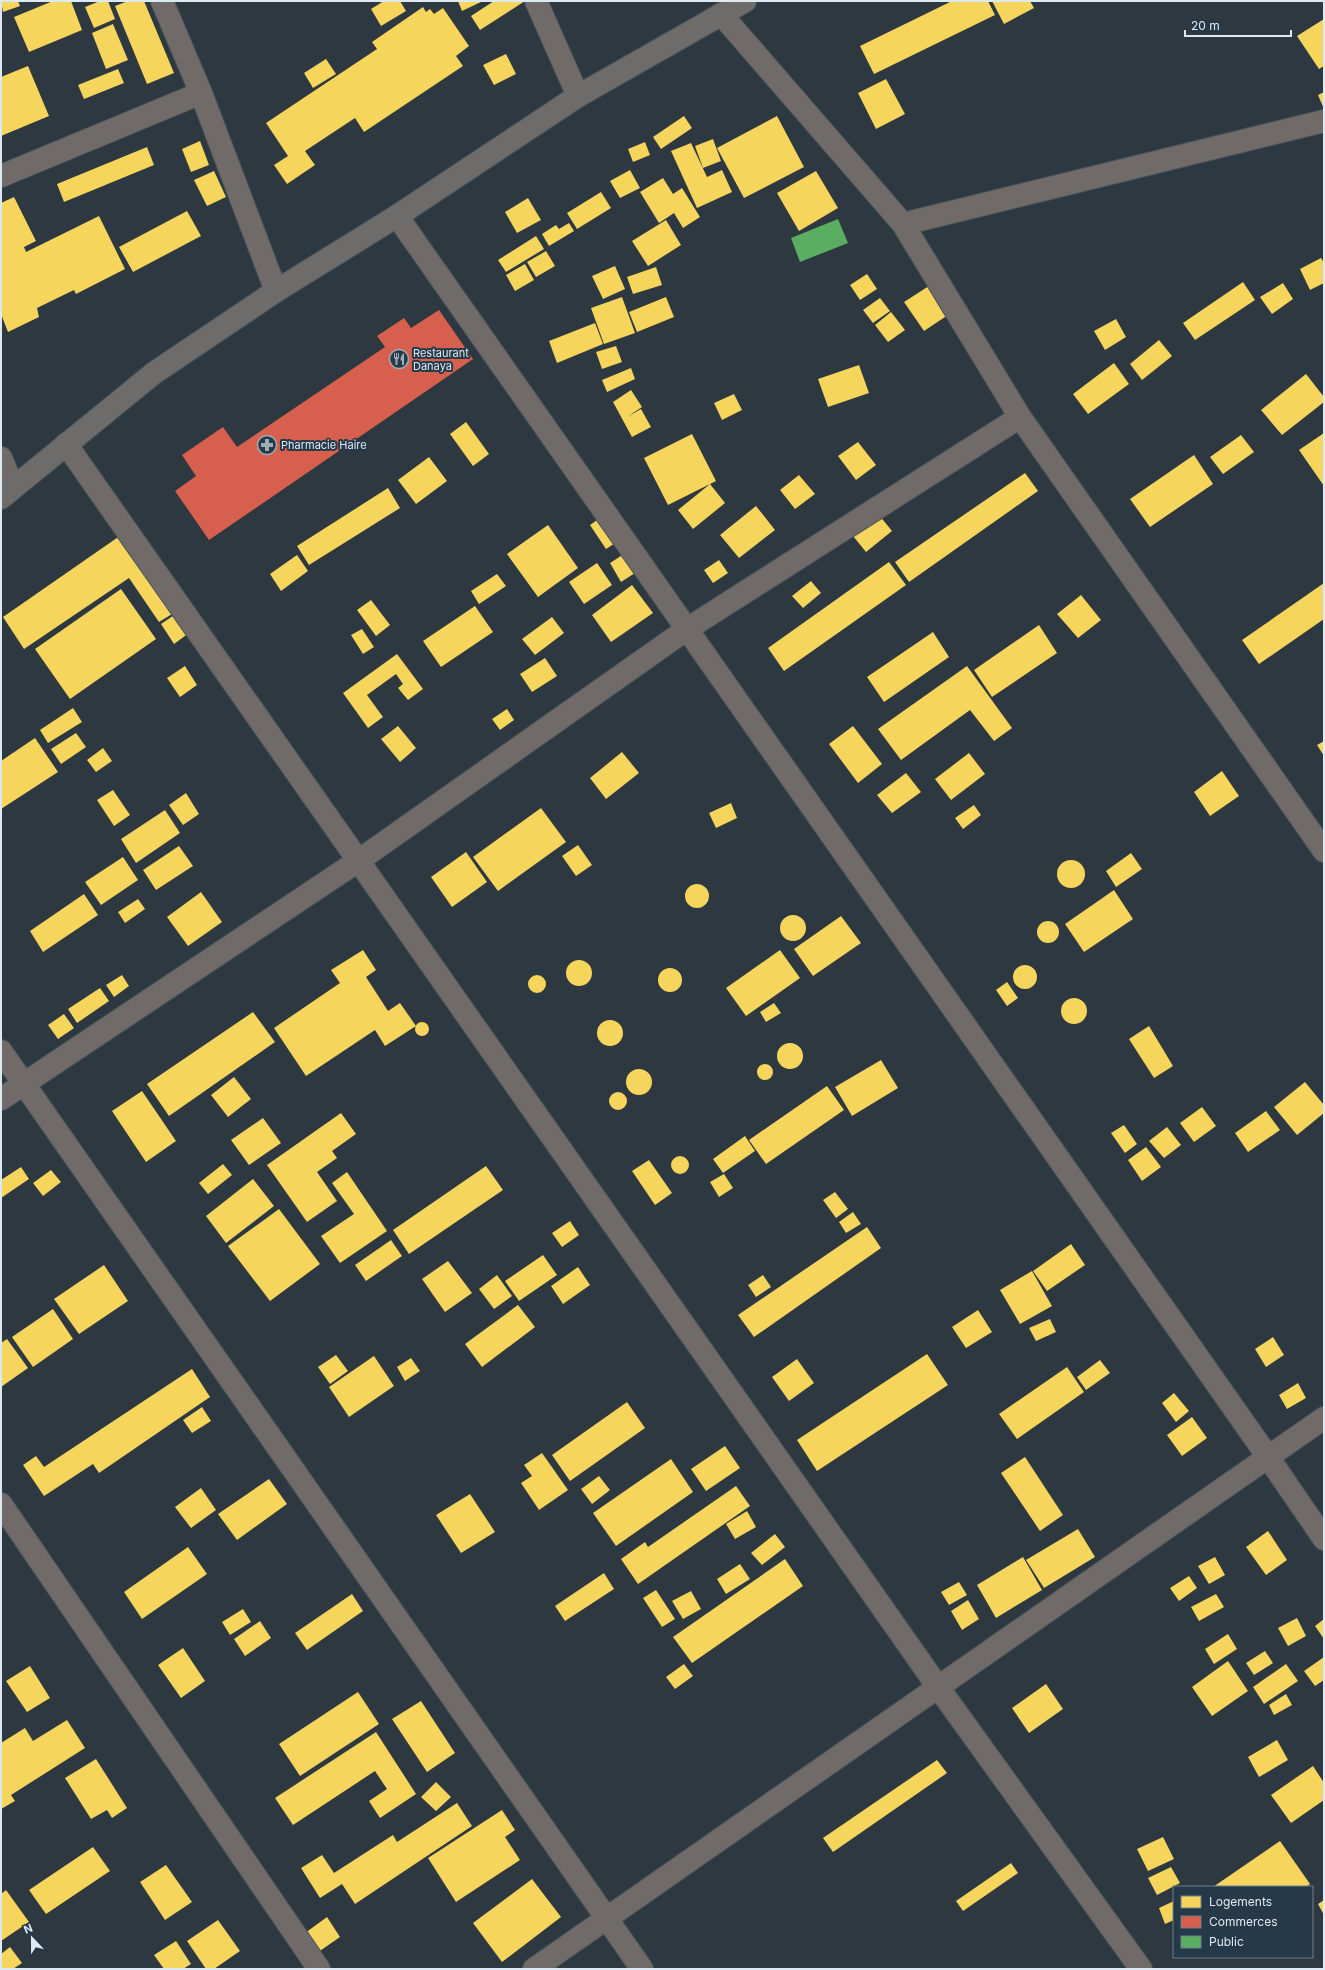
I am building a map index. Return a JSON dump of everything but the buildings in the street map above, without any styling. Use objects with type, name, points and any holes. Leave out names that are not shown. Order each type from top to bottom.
[{"type":"main road","points":[[7,492],[154,373],[276,291],[397,216],[578,96],[745,1]]},
{"type":"street","points":[[162,1],[201,93],[276,291]]},
{"type":"street","points":[[536,1],[578,96]]},
{"type":"street","points":[[721,14],[903,224],[1020,417],[1324,852]]},
{"type":"street","points":[[1,176],[201,93]]},
{"type":"street","points":[[903,224],[1324,121]]},
{"type":"street","points":[[397,216],[1268,1456],[1324,1539]]},
{"type":"street","points":[[1,1099],[358,861],[687,629],[1020,417]]},
{"type":"street","points":[[66,444],[938,1687],[1141,1969]]},
{"type":"street","points":[[1,458],[7,492]]},
{"type":"street","points":[[1,1051],[642,1969]]},
{"type":"street","points":[[534,1969],[1324,1418]]},
{"type":"street","points":[[1,1504],[319,1969]]},
{"type":"place","name":"Restaurant Danaya","points":[[399,359]]},
{"type":"place","name":"Pharmacie Haire","points":[[267,445]]}]
